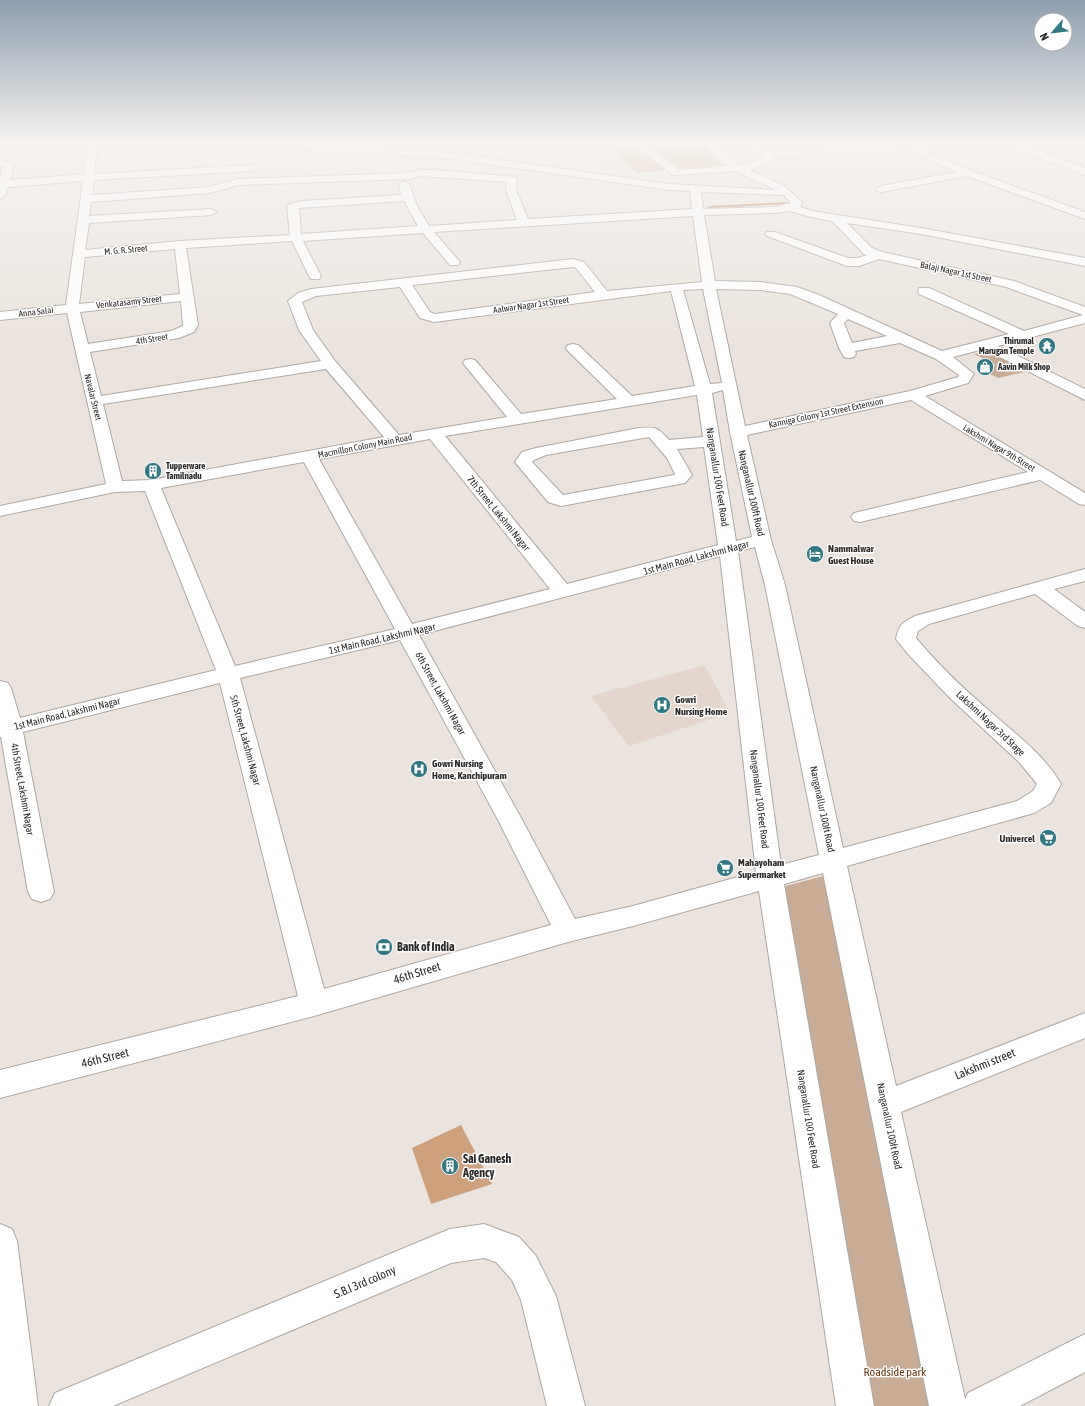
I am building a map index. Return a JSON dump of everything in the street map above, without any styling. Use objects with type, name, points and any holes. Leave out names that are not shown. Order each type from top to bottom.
[{"type":"street","name":"Navalar Street","points":[[84,209],[72,308],[115,488]]},
{"type":"street","points":[[293,209],[296,238],[315,276]]},
{"type":"street","points":[[413,209],[425,229],[454,262]]},
{"type":"street","points":[[518,209],[524,223]]},
{"type":"street","name":"Nanganallur 100ft Road","points":[[698,209],[709,285],[730,385],[738,432],[762,540],[775,585],[948,1406]]},
{"type":"street","name":"M. G. R. Street","points":[[78,254],[180,245],[425,229],[777,209]]},
{"type":"street","name":"M. G. R. Street","points":[[793,209],[806,213],[921,231],[1085,262]]},
{"type":"street","points":[[1065,209],[1085,216]]},
{"type":"street","points":[[1071,211],[1085,209]]},
{"type":"street","points":[[82,220],[211,212]]},
{"type":"street","name":"Balaji Nagar 1st Street","points":[[836,218],[868,251],[878,255],[1010,284],[1085,312]]},
{"type":"street","points":[[771,234],[846,262],[859,262],[878,255]]},
{"type":"street","points":[[180,245],[186,297]]},
{"type":"street","points":[[395,440],[330,364],[306,330],[295,301],[298,298],[308,294],[329,291],[573,263],[580,265],[604,296]]},
{"type":"street","name":"Aalwar Nagar 1st Street","points":[[404,283],[425,315],[434,318],[676,287],[709,285],[761,286],[792,290],[814,298],[940,356]]},
{"type":"street","name":"Nanganallur 100 Feet Road","points":[[676,287],[704,390],[713,446],[728,548],[770,877],[855,1406]]},
{"type":"street","points":[[924,291],[1022,335]]},
{"type":"street","name":"Venkatasamy Street","points":[[72,308],[186,297]]},
{"type":"street","name":"4th Street","points":[[81,349],[185,332],[191,325],[186,297]]},
{"type":"street","name":"Anna Salai","points":[[0,316],[72,308]]},
{"type":"street","points":[[846,313],[837,323],[847,351],[902,338]]},
{"type":"street","points":[[940,356],[1085,319]]},
{"type":"street","points":[[1071,322],[1085,328]]},
{"type":"street","points":[[986,345],[1085,396]]},
{"type":"street","points":[[573,348],[628,402]]},
{"type":"street","name":"Kanniga Colony 1st Street Extension","points":[[738,432],[913,395],[963,380],[967,374],[953,363],[940,356]]},
{"type":"street","points":[[470,363],[518,420]]},
{"type":"street","points":[[95,401],[330,364]]},
{"type":"street","name":"Macmillon Colony Main Road","points":[[0,511],[115,488],[151,485],[434,433],[730,385]]},
{"type":"street","name":"Lakshmi Nagar 9th Street","points":[[913,395],[1085,500]]},
{"type":"street","points":[[639,432],[653,432],[669,450],[684,475],[679,479],[561,501],[554,498],[523,462],[528,456],[542,451],[639,432]]},
{"type":"street","name":"7th Street, Lakshmi Nagar","points":[[434,433],[563,592]]},
{"type":"street","points":[[669,450],[713,446]]},
{"type":"street","name":"6th Street, Lakshmi Nagar","points":[[310,457],[508,816],[568,931]]},
{"type":"street","points":[[860,517],[1043,474]]},
{"type":"street","name":"5th Street, Lakshmi Nagar","points":[[151,485],[228,674],[314,1004]]},
{"type":"street","name":"1st Main Road, Lakshmi Nagar","points":[[6,728],[407,632],[762,540]]},
{"type":"street","name":"Lakshmi Nagar 3rd Stage","points":[[834,860],[1025,807],[1042,796],[1048,784],[1039,768],[1016,745],[984,718],[915,650],[906,639],[908,628],[922,620],[948,612],[1085,575]]},
{"type":"street","points":[[1039,588],[1085,622]]},
{"type":"street","name":"4th Street, Lakshmi Nagar","points":[[0,688],[6,728],[41,892]]},
{"type":"street","name":"46th Street","points":[[0,1084],[314,1004],[568,931],[633,916],[834,860]]},
{"type":"street","name":"Lakshmi street","points":[[885,1104],[1085,1025]]},
{"type":"street","points":[[0,1241],[19,1406]]},
{"type":"street","name":"S.B.I 3rd colony","points":[[68,1406],[450,1246],[484,1241],[507,1249],[524,1268],[538,1296],[566,1406]]},
{"type":"street","points":[[981,1406],[1085,1352]]},
{"type":"shaded area","name":"Gowri Nursing Home","points":[[705,665],[730,713],[629,746],[591,696]]},
{"type":"green space","points":[[990,350],[1029,371],[998,378],[982,370],[996,365],[974,354]]},
{"type":"green space","name":"Roadside park","points":[[827,875],[935,1406],[868,1406],[782,887]]},
{"type":"building","name":"Sai Ganesh Agency","points":[[461,1125],[492,1184],[431,1204],[412,1148]]},
{"type":"place","name":"Thirumal Marugan Temple","points":[[1047,346]]},
{"type":"place","name":"Aavin Milk Shop","points":[[985,367]]},
{"type":"place","name":"Tupperware Tamilnadu","points":[[153,471]]},
{"type":"place","name":"Nammalwar Guest House","points":[[815,554]]},
{"type":"place","name":"Gowri Nursing Home","points":[[662,705]]},
{"type":"place","name":"Gowri Nursing Home, Kanchipuram","points":[[419,769]]},
{"type":"place","name":"Univercel","points":[[1048,838]]},
{"type":"place","name":"Mahayoham Supermarket","points":[[725,868]]},
{"type":"place","name":"Bank of India","points":[[384,947]]},
{"type":"place","name":"Sai Ganesh Agency","points":[[450,1166]]}]
